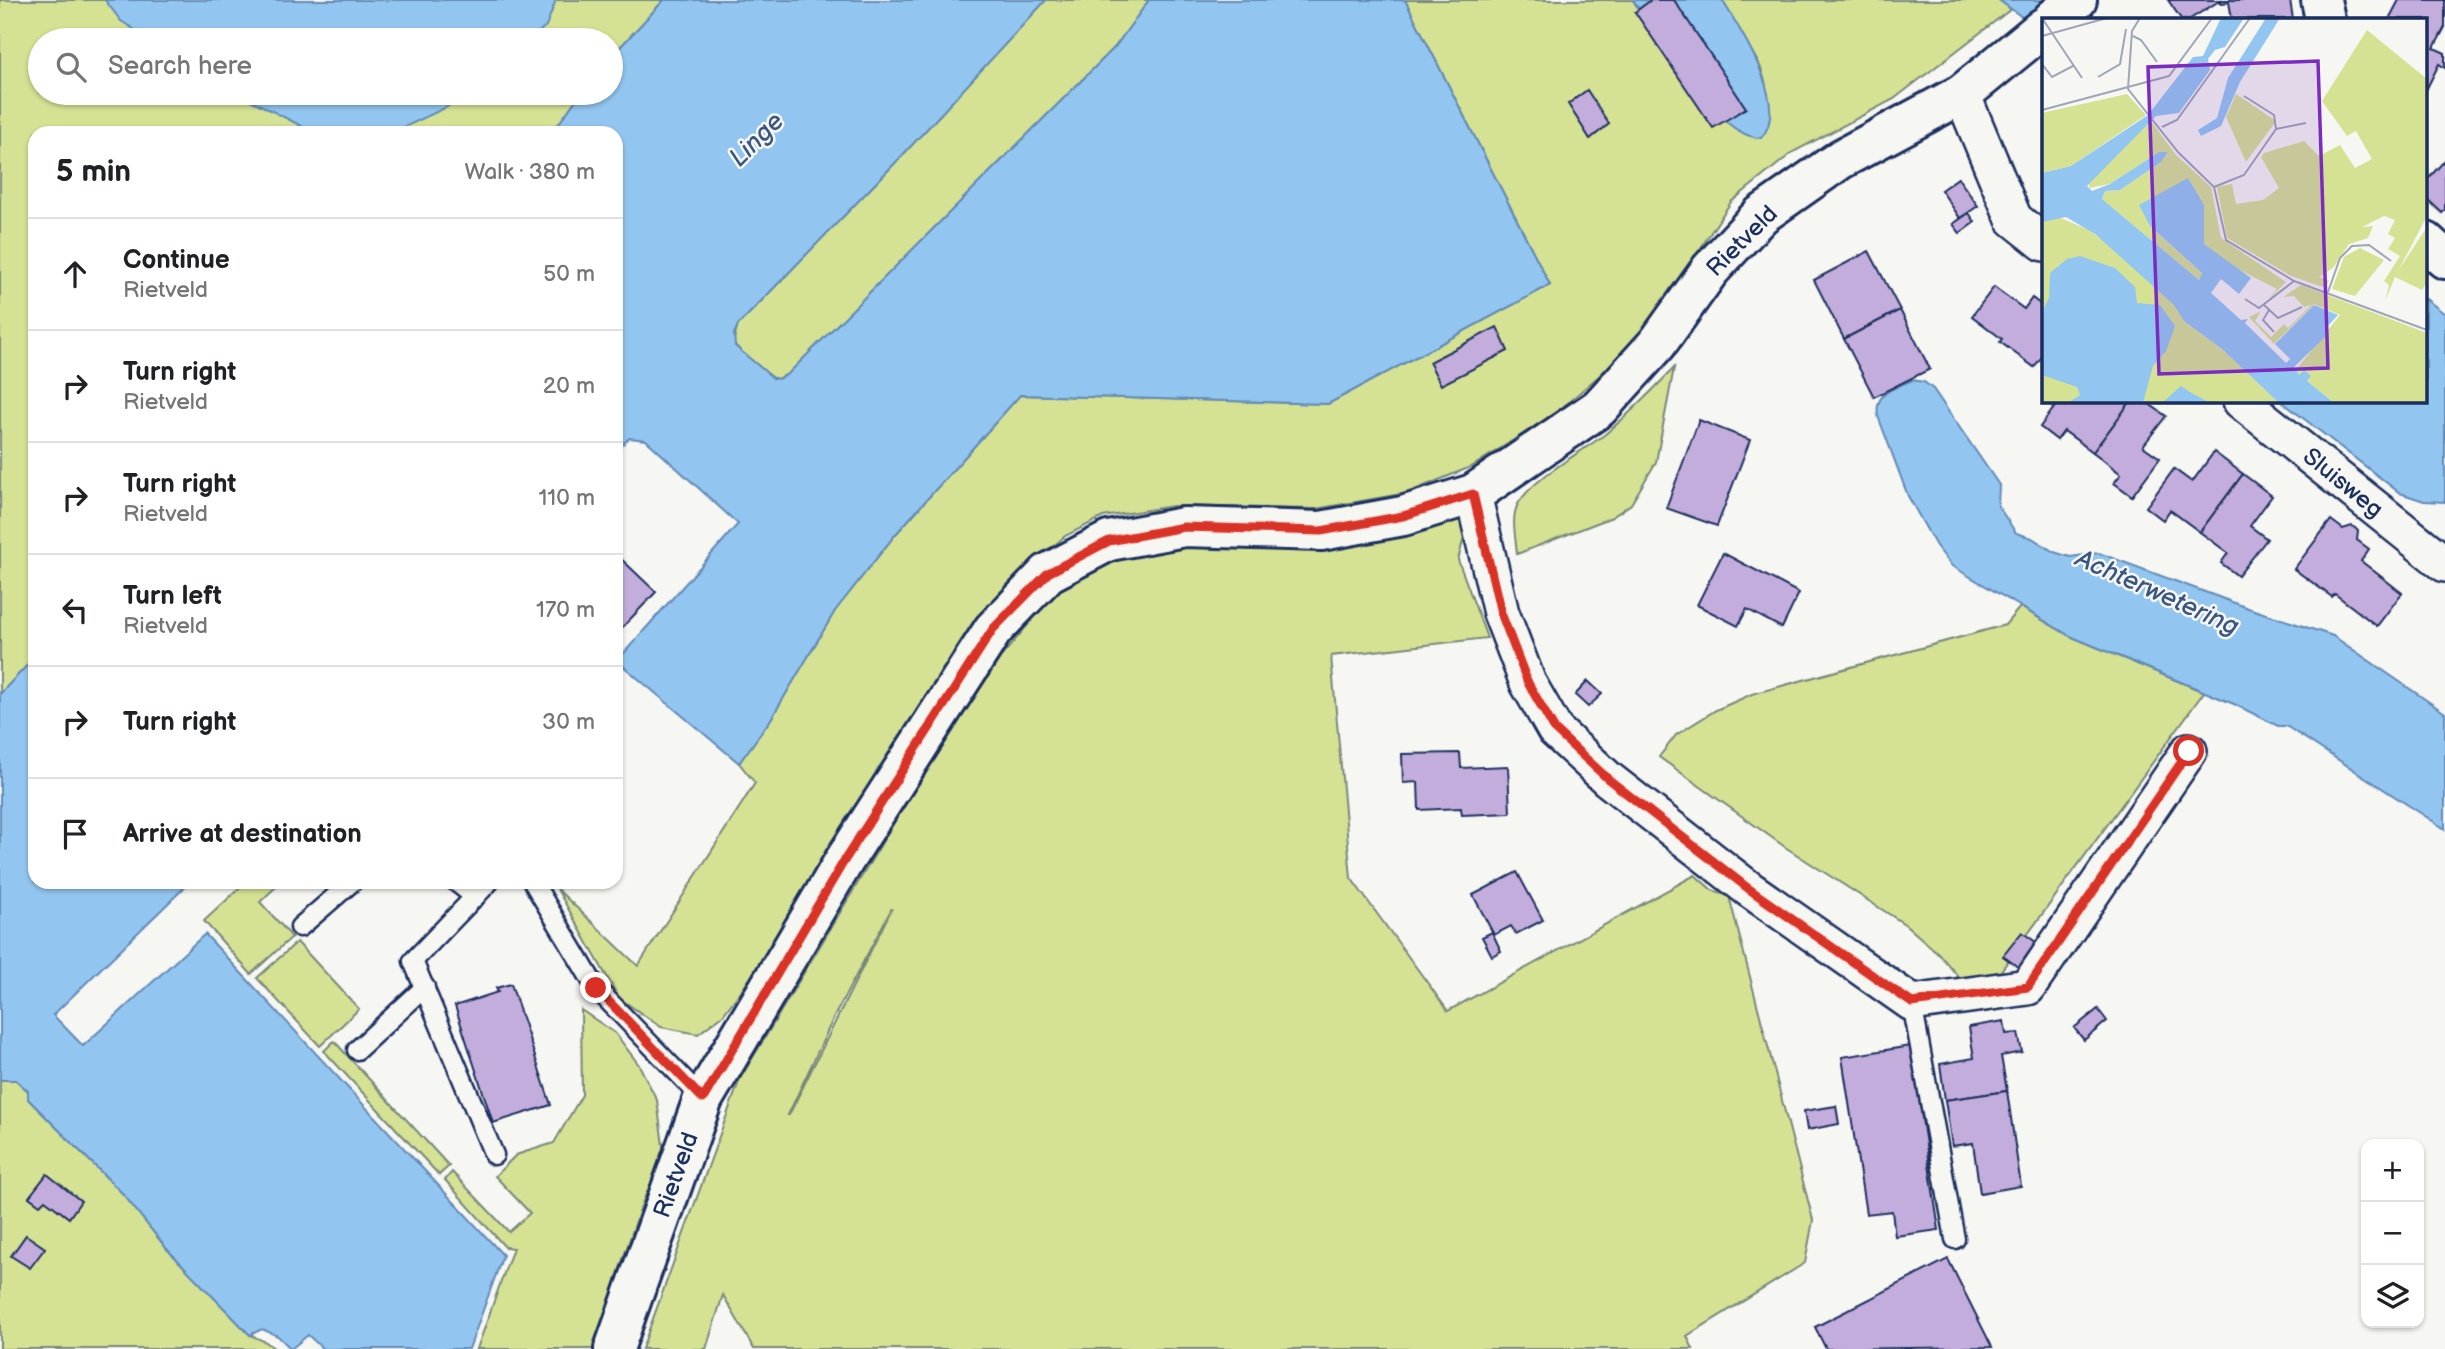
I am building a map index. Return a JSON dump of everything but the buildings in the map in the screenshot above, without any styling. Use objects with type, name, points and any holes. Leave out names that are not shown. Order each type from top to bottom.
[{"type":"street","points":[[2321,0],[2325,18]]},
{"type":"street","name":"Rietveld","points":[[614,1349],[703,1099],[844,861],[993,629],[1048,573],[1109,541],[1184,527],[1321,531],[1403,516],[1473,494],[1599,408],[1657,344],[1710,270],[1761,215],[1841,159],[1962,94],[2042,28]]},
{"type":"street","points":[[1962,94],[2014,219],[2042,241]]},
{"type":"street","points":[[2428,244],[2445,258]]},
{"type":"street","name":"Sluisweg","points":[[2242,402],[2445,564]]},
{"type":"street","points":[[1473,494],[1501,613],[1528,683],[1555,730],[1608,779],[1749,889],[1912,1003],[2028,987],[2189,751]]},
{"type":"lane","points":[[300,927],[344,889]]},
{"type":"lane","points":[[465,889],[475,897]]},
{"type":"lane","points":[[482,889],[414,961],[494,1155]]},
{"type":"lane","points":[[537,889],[596,988],[703,1099]]},
{"type":"lane","points":[[356,1050],[425,987]]},
{"type":"lane","points":[[1912,1003],[1955,1239]]},
{"type":"green space","points":[[0,0],[664,0],[623,44],[623,28],[28,28],[28,105],[572,105],[557,126],[28,126],[28,664],[0,694]]},
{"type":"green space","points":[[1046,0],[1149,0],[1115,47],[788,374],[778,379],[773,378],[747,358],[733,343],[738,325],[899,159]]},
{"type":"green space","points":[[1405,0],[1633,0],[1651,28],[1765,81],[1760,66],[1722,0],[1999,0],[2011,9],[1894,99],[1793,152],[1731,202],[1656,316],[1622,356],[1557,412],[1473,466],[1407,493],[1315,509],[1173,506],[1103,517],[1065,536],[1008,585],[892,757],[815,883],[723,1015],[698,1034],[661,1027],[619,998],[557,889],[638,966],[755,783],[739,763],[771,719],[835,611],[895,535],[1020,395],[1328,404],[1550,285]]},
{"type":"green space","points":[[1674,368],[1656,462],[1631,504],[1612,517],[1517,554],[1514,517],[1523,496],[1556,467],[1604,435]]},
{"type":"green space","points":[[1470,515],[1458,560],[1487,638],[1331,656],[1351,878],[1448,1011],[1695,875],[1712,890],[1729,896],[1813,1220],[1805,1263],[1687,1336],[1693,1349],[754,1349],[723,1295],[706,1349],[642,1349],[740,1079],[895,821],[1000,658],[1064,582],[1116,558],[1221,541]],"holes":[[[892,908],[789,1115],[834,1017]]]},
{"type":"green space","points":[[2020,607],[2070,636],[2204,692],[1979,1001],[1939,954],[1906,925],[1785,847],[1659,757],[1676,735],[1716,710],[1752,694],[2005,625]]},
{"type":"green space","points":[[238,889],[274,889],[260,902],[292,937],[251,974],[204,921]]},
{"type":"green space","points":[[297,942],[359,1009],[320,1046],[257,978]]},
{"type":"green space","points":[[581,1010],[615,1033],[639,1065],[657,1100],[664,1153],[641,1206],[593,1349],[477,1349],[513,1248],[505,1247],[445,1180],[452,1172],[509,1232],[530,1213],[495,1176],[516,1155],[554,1143],[582,1095]]},
{"type":"green space","points":[[334,1041],[449,1166],[439,1175],[324,1051]]},
{"type":"green space","points":[[0,1080],[16,1080],[28,1091],[28,1099],[123,1194],[167,1249],[250,1335],[275,1349],[0,1349]]},
{"type":"water","points":[[105,0],[556,0],[544,28],[132,28],[121,21]]},
{"type":"water","name":"Linge","points":[[664,0],[1046,0],[899,159],[738,325],[734,334],[735,346],[773,378],[778,379],[788,374],[1115,47],[1149,0],[1405,0],[1550,285],[1328,404],[1020,395],[895,535],[835,611],[771,719],[739,763],[623,666],[623,654],[738,524],[646,440],[629,438],[623,444],[623,126],[557,126],[572,105],[623,105],[623,44]]},
{"type":"water","points":[[1633,0],[1722,0],[1750,48],[1767,88],[1769,124],[1761,138],[1743,133],[1717,114],[1651,28]]},
{"type":"water","points":[[1999,0],[2072,0],[2088,18],[2042,18],[2026,20]]},
{"type":"water","points":[[260,105],[449,105],[407,126],[301,126]]},
{"type":"water","points":[[2428,301],[2445,314],[2445,502],[2424,501],[2400,493],[2282,402],[2428,402]]},
{"type":"water","name":"Achterwetering","points":[[1912,380],[1924,382],[1933,389],[1999,485],[1998,506],[2016,533],[2070,557],[2099,553],[2333,636],[2445,713],[2445,829],[2286,726],[2278,726],[2234,704],[2070,636],[1952,566],[1936,546],[1908,496],[1878,416],[1882,396]]},
{"type":"water","points":[[28,664],[28,889],[183,889],[53,1015],[83,1046],[205,934],[503,1255],[469,1349],[323,1349],[308,1335],[291,1349],[278,1336],[262,1329],[250,1335],[167,1249],[123,1194],[28,1099],[28,1091],[16,1080],[0,1080],[0,694]]},
{"type":"route","points":[[596,988],[703,1099],[844,861],[993,629],[1048,573],[1109,541],[1184,527],[1321,531],[1403,516],[1473,494],[1501,613],[1528,683],[1555,730],[1608,779],[1749,889],[1912,1003],[2028,987],[2189,751]]}]
